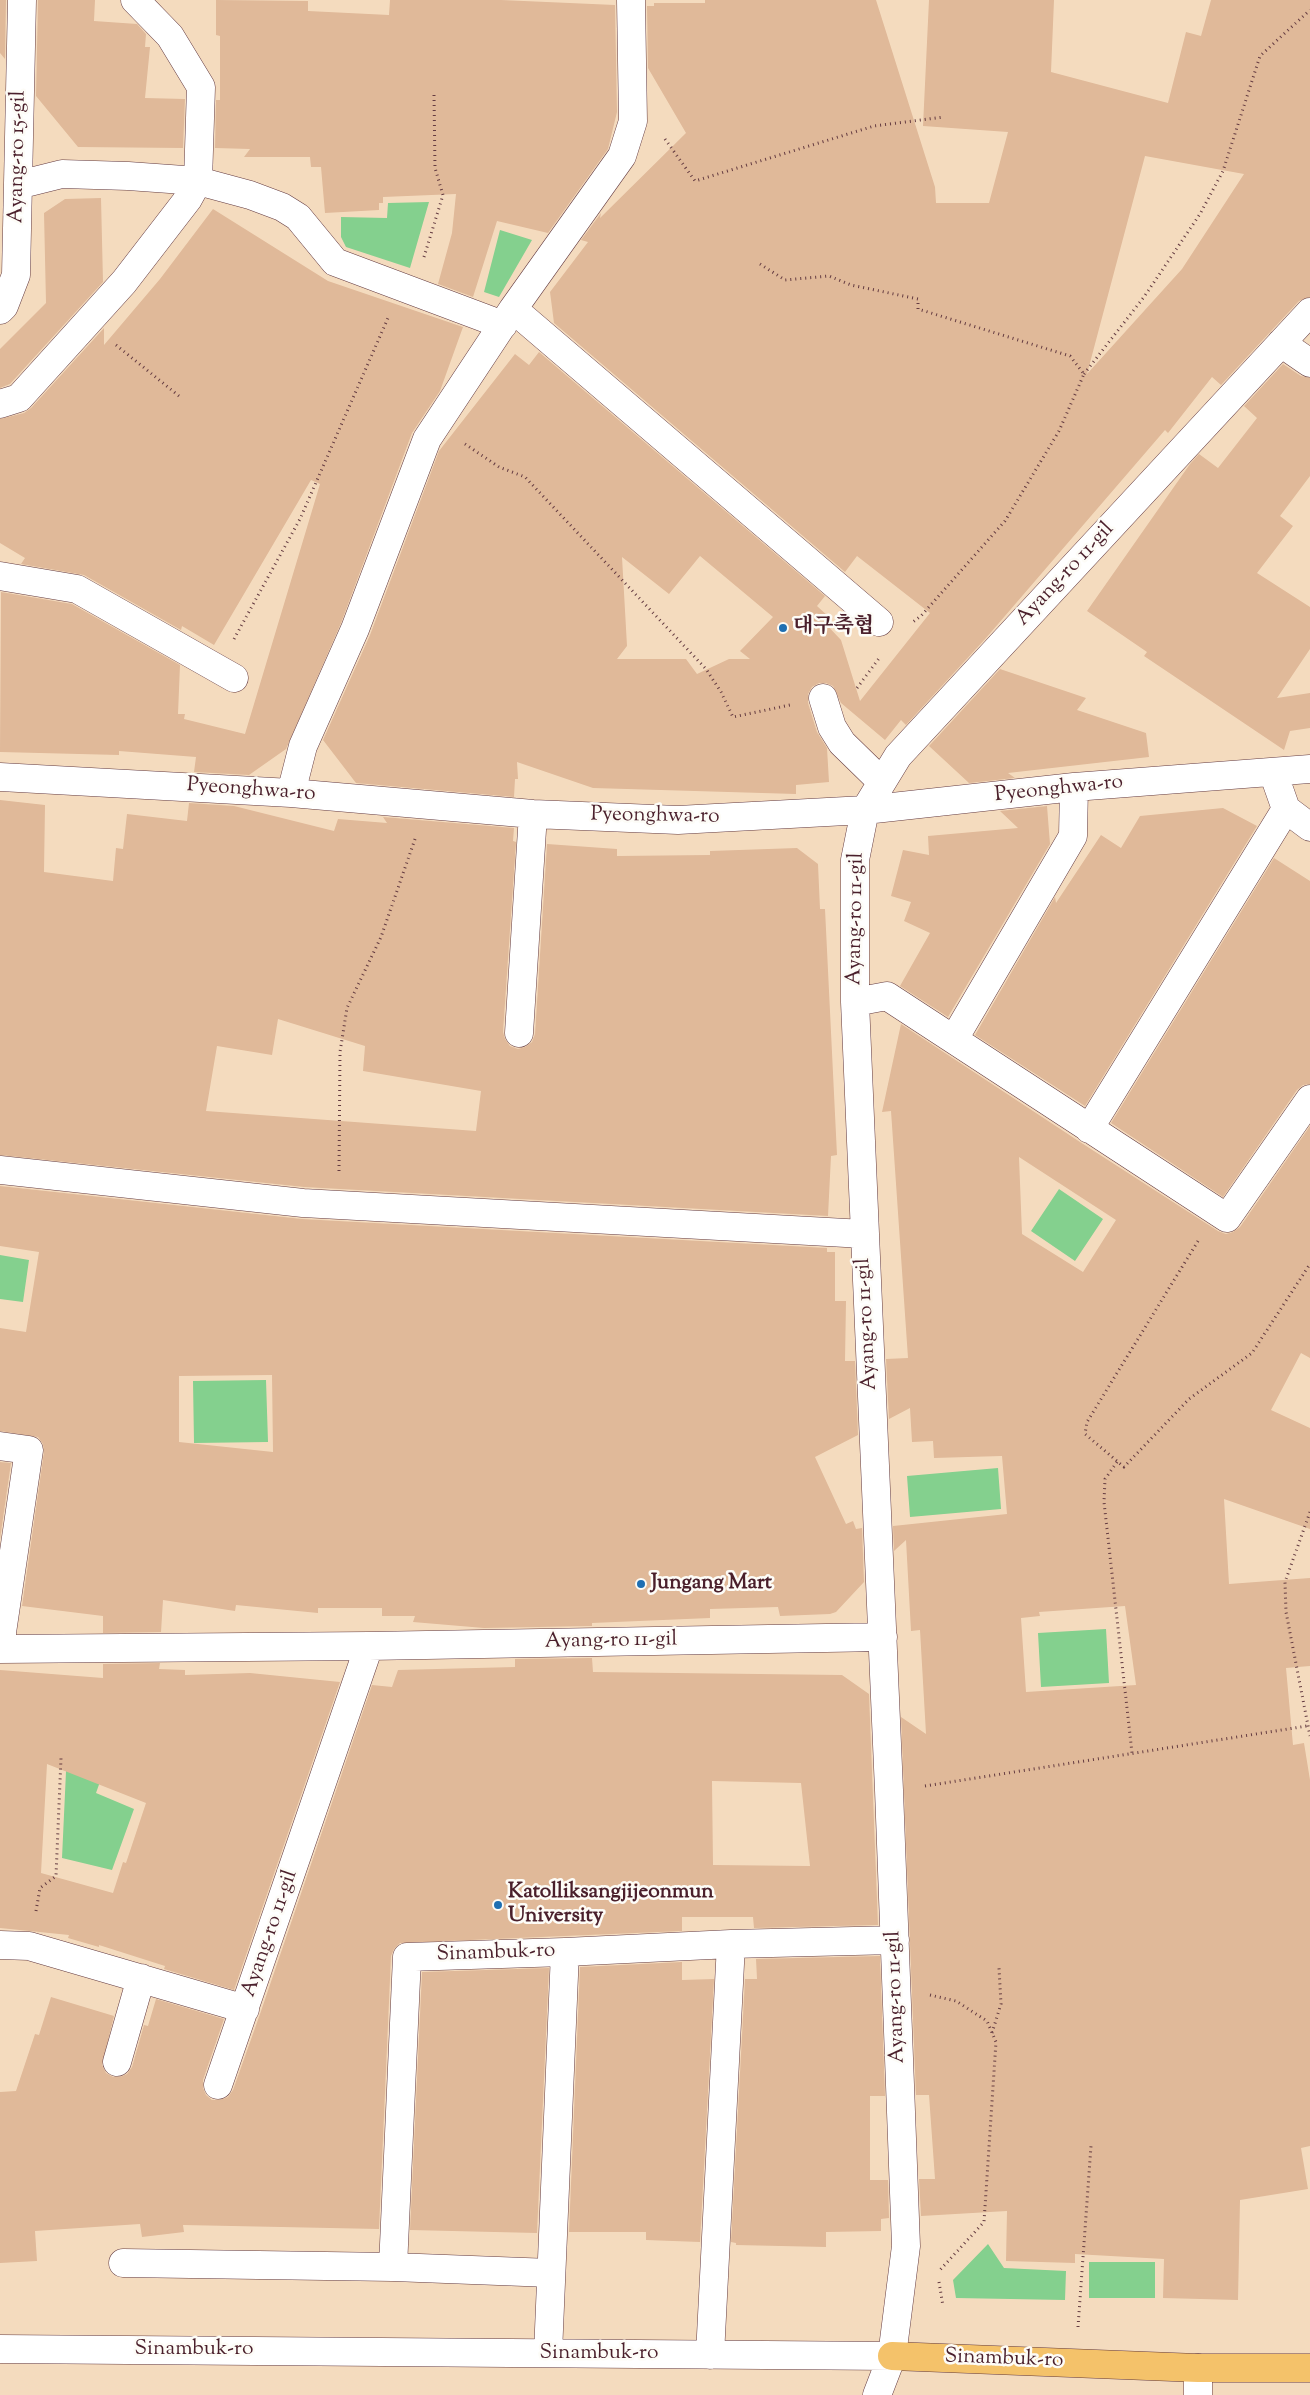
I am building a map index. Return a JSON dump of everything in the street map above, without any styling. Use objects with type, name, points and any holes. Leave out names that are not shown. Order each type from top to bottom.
[{"type":"main road","name":"Sinambuk-ro","points":[[892,2356],[1198,2368],[1310,2368]]},
{"type":"street","name":"Ayang-ro 15-gil","points":[[0,310],[4,306],[16,275],[22,0]]},
{"type":"street","points":[[0,404],[19,398],[124,282],[188,199],[198,181],[201,87],[170,36],[135,0]]},
{"type":"street","points":[[291,793],[303,746],[355,629],[427,439],[508,317],[622,156],[633,116],[631,0]]},
{"type":"street","points":[[18,185],[62,174],[198,181],[250,195],[282,207],[298,217],[335,262],[406,289],[508,317],[879,631]]},
{"type":"street","name":"Ayang-ro 11-gil","points":[[877,2395],[892,2356],[906,2246],[856,1002],[855,860],[865,810],[898,756],[1310,312]]},
{"type":"street","points":[[1282,343],[1310,363]]},
{"type":"street","points":[[0,576],[77,589],[225,672]]},
{"type":"street","points":[[823,698],[832,726],[842,743],[882,782]]},
{"type":"street","name":"Pyeonghwa-ro","points":[[0,777],[291,793],[533,814],[678,820],[865,810],[1074,787],[1310,769]]},
{"type":"street","points":[[1273,772],[1286,810],[1310,827]]},
{"type":"street","points":[[954,1039],[1073,836],[1074,787]]},
{"type":"street","points":[[1088,1129],[1286,810]]},
{"type":"street","points":[[519,1033],[533,814]]},
{"type":"street","points":[[856,1002],[887,996],[1088,1129],[1228,1218],[1310,1099]]},
{"type":"street","points":[[0,1170],[303,1203],[864,1234]]},
{"type":"street","points":[[0,1446],[29,1450],[0,1647]]},
{"type":"street","name":"Ayang-ro 11-gil","points":[[0,1647],[369,1646],[883,1637]]},
{"type":"street","name":"Ayang-ro 11-gil","points":[[0,1945],[29,1946],[246,2009],[369,1646]]},
{"type":"street","name":"Sinambuk-ro","points":[[393,2266],[407,1957],[731,1944],[895,1940]]},
{"type":"street","points":[[710,2355],[731,1944]]},
{"type":"street","points":[[548,2354],[565,1952]]},
{"type":"street","points":[[117,2062],[140,1978]]},
{"type":"street","points":[[218,2085],[246,2009]]},
{"type":"street","points":[[123,2263],[393,2266],[551,2273]]},
{"type":"street","name":"Sinambuk-ro","points":[[0,2350],[892,2356]]},
{"type":"street","points":[[1198,2368],[1198,2395]]},
{"type":"path","points":[[437,423],[499,467],[525,476],[706,669],[721,692],[733,717],[823,698],[852,694],[880,659],[879,631],[895,637],[921,616],[1005,521],[1059,431],[1084,374],[1144,297],[1200,214],[1223,171],[1260,56],[1310,10]]},
{"type":"path","points":[[225,672],[300,519],[393,307],[406,289],[443,195],[436,168],[434,94]]},
{"type":"path","points":[[633,116],[654,124],[695,181],[874,126],[944,117]]},
{"type":"path","points":[[760,264],[785,280],[830,276],[850,285],[918,299],[918,309],[1070,356],[1084,374]]},
{"type":"path","points":[[88,322],[179,396]]},
{"type":"path","points":[[337,1204],[341,1143],[340,1052],[347,1008],[381,937],[415,842],[421,804]]},
{"type":"path","points":[[1228,1218],[1206,1229],[1086,1422],[1085,1434],[1124,1467],[1189,1399],[1252,1353],[1310,1264]]},
{"type":"path","points":[[1117,1462],[1104,1479],[1104,1502],[1132,1753]]},
{"type":"path","points":[[1310,1512],[1285,1582],[1286,1612],[1310,1736]]},
{"type":"path","points":[[889,1790],[1307,1726]]},
{"type":"path","points":[[29,1946],[40,1888],[56,1876],[60,1758]]},
{"type":"path","points":[[992,2034],[1001,2004],[999,1968]]},
{"type":"path","points":[[896,1989],[956,2001],[987,2021],[996,2042],[984,2222],[937,2273],[943,2306]]},
{"type":"path","points":[[1077,2363],[1078,2312],[1091,2146]]},
{"type":"green space","points":[[429,202],[410,268],[346,247],[341,237],[341,217],[387,218],[388,203]]},
{"type":"green space","points":[[500,230],[532,240],[499,297],[484,292]]},
{"type":"green space","points":[[1059,1189],[1103,1219],[1075,1261],[1031,1231]]},
{"type":"green space","points":[[0,1255],[29,1260],[23,1302],[0,1299]]},
{"type":"green space","points":[[266,1380],[268,1442],[194,1443],[193,1381]]},
{"type":"green space","points":[[998,1468],[1001,1509],[910,1517],[907,1476]]},
{"type":"green space","points":[[1106,1629],[1109,1683],[1041,1687],[1038,1633]]},
{"type":"green space","points":[[67,1750],[108,1759],[96,1793],[134,1809],[112,1870],[62,1858]]},
{"type":"green space","points":[[988,2244],[1004,2268],[1066,2271],[1065,2300],[956,2298],[953,2280]]},
{"type":"green space","points":[[1089,2262],[1155,2262],[1155,2298],[1089,2298]]},
{"type":"building","points":[[0,0],[6,0],[5,59],[0,53]]},
{"type":"building","points":[[38,0],[95,0],[94,21],[137,24],[146,34],[145,47],[150,47],[145,98],[185,99],[183,148],[78,147],[36,96]]},
{"type":"building","points":[[216,0],[308,1],[308,11],[389,15],[390,0],[501,0],[615,5],[617,112],[608,149],[548,233],[497,221],[473,297],[438,284],[452,233],[456,194],[383,197],[383,203],[379,203],[379,210],[325,213],[321,167],[311,167],[310,157],[244,157],[250,149],[215,148],[216,100],[220,100],[220,36],[216,35]]},
{"type":"building","points":[[705,0],[876,0],[935,187],[936,203],[989,203],[1008,132],[923,126],[929,0],[1054,0],[1051,72],[1168,103],[1186,32],[1201,36],[1211,0],[1310,0],[1310,297],[1299,301],[1221,385],[1212,377],[1168,433],[1165,430],[986,638],[906,725],[901,720],[885,740],[841,703],[833,686],[819,683],[812,687],[808,694],[808,703],[817,732],[827,748],[829,782],[796,785],[796,794],[593,788],[517,762],[518,779],[515,779],[514,797],[356,783],[323,740],[370,635],[439,451],[515,354],[529,365],[539,352],[825,596],[817,606],[829,617],[824,622],[841,640],[860,701],[930,613],[857,556],[845,572],[554,323],[550,292],[588,242],[581,240],[601,213],[600,218],[686,133],[648,68],[647,6],[654,6],[654,3],[705,3]],"holes":[[[1145,156],[1244,174],[1182,269],[1087,374]],[[700,556],[773,617],[740,651],[750,659],[729,659],[697,674],[686,659],[617,659],[627,646],[622,557],[669,594]]]},
{"type":"building","points":[[101,198],[103,282],[10,384],[0,388],[0,349],[46,303],[44,213],[65,199]]},
{"type":"building","points":[[213,209],[328,281],[463,327],[440,391],[412,433],[341,623],[286,749],[249,775],[194,772],[196,757],[119,751],[119,755],[0,752],[1,592],[72,604],[180,665],[178,714],[185,714],[184,719],[245,734],[320,484],[311,480],[214,645],[182,626],[181,630],[84,575],[21,564],[25,558],[0,543],[0,419],[24,413],[31,408],[104,328],[104,345],[160,279]]},
{"type":"building","points":[[1283,364],[1301,376],[1310,378],[1310,476],[1280,516],[1293,526],[1257,573],[1310,607],[1310,649],[1277,698],[1310,693],[1310,728],[1290,731],[1284,750],[1144,656],[1147,652],[1087,611],[1190,464],[1199,454],[1218,468],[1257,418],[1244,406]]},
{"type":"building","points":[[1000,669],[1086,698],[1077,710],[1146,733],[1149,757],[1008,773],[1015,778],[969,783],[929,746]]},
{"type":"building","points":[[0,800],[45,805],[44,872],[113,881],[116,848],[123,849],[127,814],[187,821],[189,803],[234,806],[334,831],[338,819],[387,823],[383,817],[514,828],[513,841],[516,842],[503,1032],[510,1046],[518,1049],[532,1042],[535,1034],[547,844],[617,849],[617,856],[710,855],[710,851],[797,848],[818,864],[820,909],[825,909],[837,1155],[831,1156],[828,1216],[304,1187],[0,1155]],"holes":[[[278,1019],[365,1046],[363,1071],[481,1091],[476,1131],[206,1111],[217,1046],[272,1055]]]},
{"type":"building","points":[[1047,806],[1050,844],[948,1017],[900,986],[930,933],[904,921],[911,902],[891,896],[903,850],[929,855],[928,836],[1018,828],[1000,811]]},
{"type":"building","points":[[1223,808],[1257,826],[1085,1106],[975,1035],[1055,897],[1056,903],[1101,835],[1121,848],[1140,816]]},
{"type":"building","points":[[1274,858],[1310,881],[1310,1084],[1303,1085],[1297,1090],[1223,1197],[1111,1123]]},
{"type":"building","points":[[901,1024],[1080,1142],[1218,1231],[1226,1234],[1240,1227],[1310,1126],[1310,1358],[1301,1353],[1271,1410],[1310,1428],[1310,1529],[1224,1499],[1229,1584],[1310,1578],[1310,1666],[1286,1668],[1293,1745],[1304,1743],[1310,1780],[1310,2146],[1301,2148],[1308,2189],[1240,2200],[1238,2300],[1163,2298],[1164,2259],[1075,2254],[1075,2263],[1006,2261],[1007,2211],[921,2216],[919,2179],[935,2179],[929,2095],[916,2095],[901,1717],[926,1734],[920,1630],[911,1631],[906,1540],[894,1551],[893,1526],[1007,1514],[1002,1456],[934,1458],[933,1441],[912,1442],[910,1408],[889,1419],[886,1359],[908,1358],[891,1111],[882,1112]],"holes":[[[1019,1157],[1116,1220],[1083,1272],[1022,1234]],[[1125,1606],[1136,1685],[1026,1692],[1021,1618],[1040,1616],[1039,1612]]]},
{"type":"building","points":[[0,1186],[302,1219],[827,1248],[827,1252],[835,1252],[835,1301],[846,1301],[845,1361],[855,1361],[858,1435],[815,1457],[846,1524],[853,1521],[856,1529],[862,1528],[864,1582],[836,1612],[830,1614],[780,1616],[778,1607],[710,1609],[710,1618],[592,1623],[592,1626],[484,1628],[413,1622],[415,1616],[382,1616],[382,1608],[318,1608],[318,1613],[236,1605],[235,1611],[163,1600],[161,1632],[103,1633],[103,1616],[22,1606],[44,1452],[43,1444],[38,1437],[0,1431],[0,1328],[26,1332],[39,1252],[0,1246]],"holes":[[[272,1375],[273,1452],[179,1442],[179,1376]]]},
{"type":"building","points":[[0,1462],[11,1463],[0,1539]]},
{"type":"building","points":[[592,1658],[593,1672],[842,1675],[869,1694],[878,1925],[754,1928],[753,1917],[682,1917],[682,1931],[400,1943],[394,1949],[391,1956],[379,2229],[183,2225],[184,2232],[142,2237],[140,2224],[35,2231],[37,2261],[0,2263],[0,2092],[16,2091],[35,2034],[39,2035],[51,1997],[114,2016],[102,2065],[106,2073],[113,2077],[127,2074],[132,2067],[144,2025],[148,2026],[156,1999],[224,2019],[203,2080],[203,2088],[206,2095],[212,2100],[228,2097],[233,2090],[260,2014],[372,1685],[392,1687],[398,1670],[515,1667],[515,1659]],"holes":[[[712,1781],[801,1783],[810,1866],[713,1865]]]},
{"type":"building","points":[[160,1663],[159,1669],[185,1670],[185,1675],[250,1673],[340,1682],[234,1990],[164,1969],[165,1966],[99,1945],[99,1947],[68,1938],[69,1935],[0,1928],[0,1670],[103,1678],[103,1664]],"holes":[[[47,1764],[146,1803],[126,1863],[123,1862],[113,1893],[41,1873]]]},
{"type":"building","points":[[880,1956],[885,2096],[870,2096],[870,2180],[888,2180],[889,2218],[881,2219],[881,2231],[826,2232],[826,2247],[736,2245],[736,2243],[731,2242],[745,1979],[757,1979],[756,1959]]},
{"type":"building","points":[[682,1962],[682,1980],[714,1979],[700,2242],[646,2240],[646,2232],[569,2232],[580,1967]]},
{"type":"building","points":[[549,1968],[537,2233],[410,2230],[422,1972]]},
{"type":"place","name":"대구축협","points":[[783,628]]},
{"type":"place","name":"Jungang Mart","points":[[641,1584]]},
{"type":"place","name":"Katolliksangjijeonmun University","points":[[498,1905]]}]
